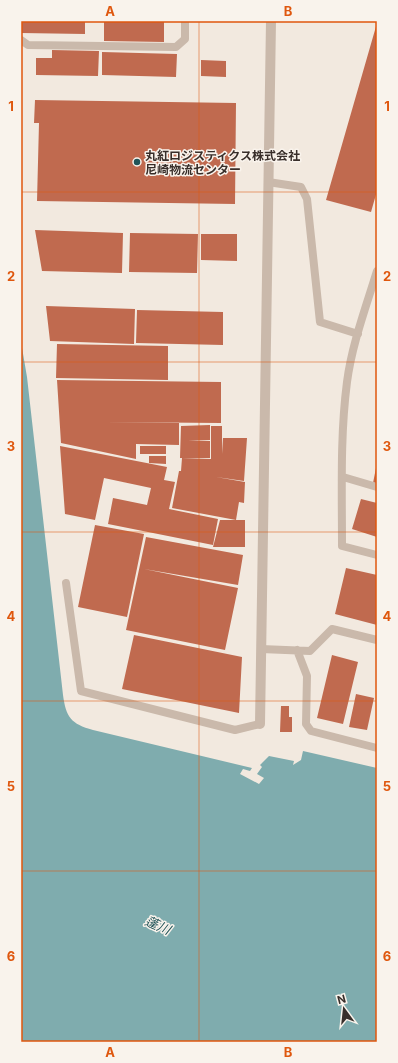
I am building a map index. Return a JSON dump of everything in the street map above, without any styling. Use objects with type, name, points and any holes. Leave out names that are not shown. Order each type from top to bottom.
[{"type":"street","points":[[260,724],[271,21]]},
{"type":"lane","points":[[21,40],[28,45],[176,47],[185,39],[185,21]]},
{"type":"lane","points":[[268,182],[301,187],[306,199],[320,322],[358,334]]},
{"type":"lane","points":[[377,270],[358,334],[347,382],[342,445],[342,546],[377,555]]},
{"type":"lane","points":[[343,477],[377,486]]},
{"type":"lane","points":[[66,583],[81,691],[235,730],[260,724]]},
{"type":"lane","points":[[261,649],[310,651],[332,629],[377,640]]},
{"type":"lane","points":[[297,650],[307,676],[306,724],[311,731],[377,748]]},
{"type":"water","name":"蓬川","points":[[21,342],[27,377],[64,703],[68,714],[75,722],[86,728],[252,768],[250,771],[243,769],[240,774],[259,784],[264,778],[257,774],[262,767],[260,765],[269,756],[294,761],[293,765],[301,760],[303,751],[377,768],[377,1042],[21,1042]]},
{"type":"building","points":[[21,21],[85,21],[85,34],[21,33]]},
{"type":"building","points":[[104,21],[164,21],[164,42],[104,41]]},
{"type":"building","points":[[377,23],[377,191],[371,212],[326,200]]},
{"type":"building","points":[[52,50],[99,51],[98,76],[36,75],[36,58],[52,58]]},
{"type":"building","points":[[102,52],[177,54],[176,77],[102,75]]},
{"type":"building","points":[[201,60],[226,61],[226,77],[201,76]]},
{"type":"building","name":"丸紅ロジスティクス株式会社 尼崎物流センター","points":[[35,100],[236,103],[235,204],[37,201],[39,123],[34,123]]},
{"type":"building","points":[[35,230],[123,233],[122,273],[42,271]]},
{"type":"building","points":[[130,233],[198,234],[197,273],[129,272]]},
{"type":"building","points":[[201,234],[237,234],[237,261],[201,260]]},
{"type":"building","points":[[46,306],[135,309],[134,344],[50,341]]},
{"type":"building","points":[[137,310],[223,312],[223,345],[136,343]]},
{"type":"building","points":[[57,344],[168,346],[168,380],[56,378]]},
{"type":"building","points":[[57,380],[221,382],[221,423],[104,422],[179,423],[179,445],[136,444],[136,459],[61,443]]},
{"type":"building","points":[[210,425],[210,440],[188,440],[210,441],[210,458],[180,458],[181,426]]},
{"type":"building","points":[[211,426],[222,426],[222,454],[223,438],[247,438],[244,481],[216,477],[245,482],[244,503],[239,502],[236,520],[172,508],[179,471],[181,471],[182,458],[211,459]]},
{"type":"building","points":[[60,446],[167,467],[164,480],[175,482],[169,509],[218,519],[213,545],[108,524],[113,498],[147,505],[151,488],[104,478],[95,520],[65,514]]},
{"type":"building","points":[[140,446],[166,446],[166,454],[140,454]]},
{"type":"building","points":[[149,456],[166,456],[166,464],[149,463]]},
{"type":"building","points":[[377,468],[377,484],[373,483]]},
{"type":"building","points":[[361,499],[377,503],[377,537],[352,529]]},
{"type":"building","points":[[220,520],[245,520],[245,547],[213,547]]},
{"type":"building","points":[[95,525],[144,534],[127,617],[78,607]]},
{"type":"building","points":[[146,537],[243,555],[238,585],[144,569],[238,588],[225,650],[126,630]]},
{"type":"building","points":[[346,568],[377,575],[377,625],[335,614]]},
{"type":"building","points":[[134,635],[242,657],[239,713],[122,689]]},
{"type":"building","points":[[332,655],[358,662],[343,724],[317,718]]},
{"type":"building","points":[[356,694],[374,698],[367,730],[349,727]]},
{"type":"building","points":[[281,706],[289,706],[289,717],[292,717],[292,732],[280,732]]},
{"type":"place","name":"丸紅ロジスティクス株式会社 尼崎物流センター","points":[[137,162]]}]
